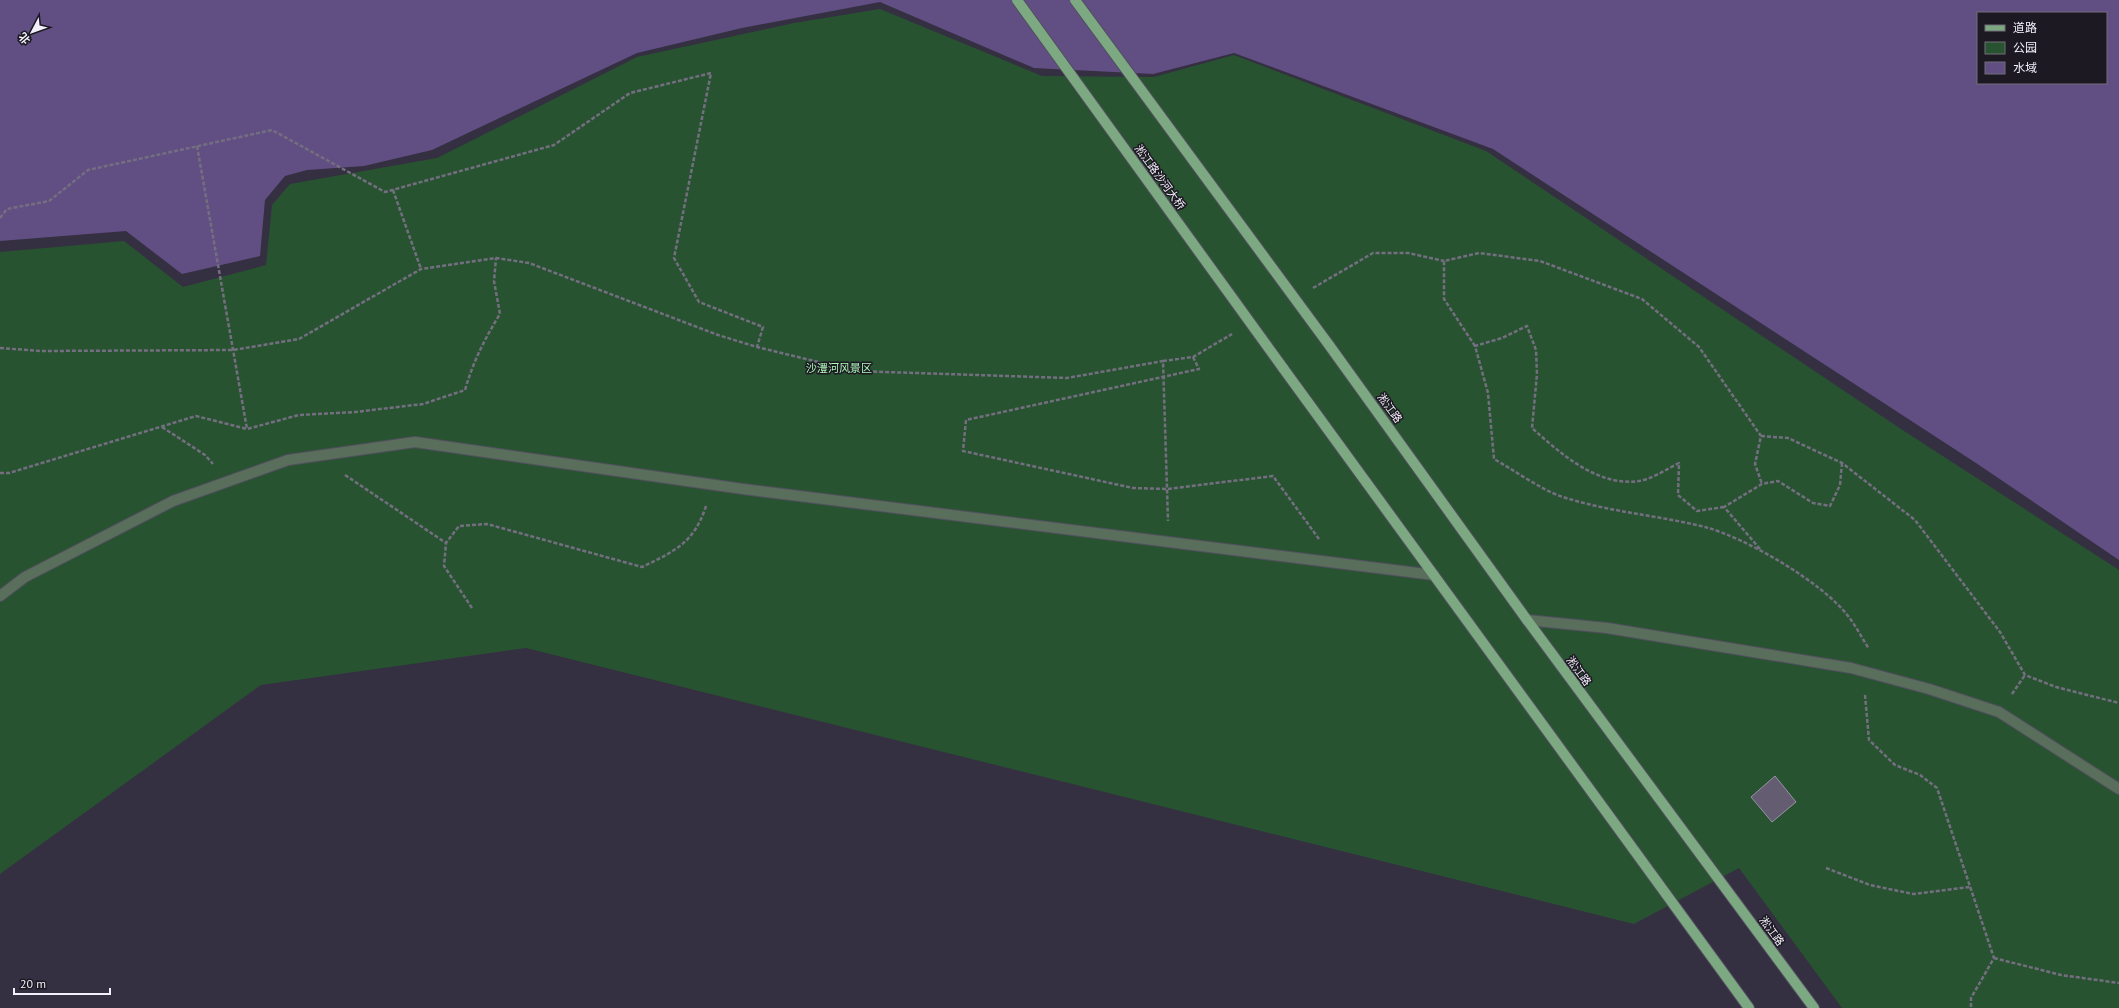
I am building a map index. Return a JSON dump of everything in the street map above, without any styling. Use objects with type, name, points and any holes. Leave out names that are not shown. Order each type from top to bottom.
[{"type":"main road","name":"淞江路沙河大桥","points":[[1017,0],[1434,575]]},
{"type":"main road","name":"淞江路","points":[[1076,0],[1329,345],[1527,620],[1814,1008]]},
{"type":"main road","points":[[1434,575],[1749,1008]]},
{"type":"street","points":[[0,596],[25,577],[173,501],[288,460],[414,442],[714,485],[1434,575]]},
{"type":"street","points":[[1527,620],[1615,629],[1852,668],[1930,689],[1999,712],[2119,789]]},
{"type":"path","points":[[0,218],[7,209],[49,201],[88,170],[272,130],[385,192],[554,145],[630,92],[710,73],[674,258],[699,302],[763,327],[757,347]]},
{"type":"path","points":[[197,146],[247,429]]},
{"type":"path","points":[[393,190],[422,269]]},
{"type":"path","points":[[1762,484],[1755,464],[1761,436],[1699,347],[1642,299],[1540,261],[1478,253],[1444,261],[1444,299],[1476,346],[1488,393],[1494,458],[1558,496],[1603,509],[1648,515],[1707,528],[1761,550],[1816,586],[1847,615],[1872,655],[1865,700],[1869,740],[1895,765],[1920,775],[1937,788],[1956,840],[1994,958],[1971,998],[1971,1008]]},
{"type":"path","points":[[0,348],[41,351],[233,350],[300,339],[422,269],[496,258],[529,262],[718,335],[757,347],[855,371],[1067,378],[1163,361],[1169,543]]},
{"type":"path","points":[[0,473],[9,473],[196,416],[247,429],[299,415],[355,412],[423,404],[465,390],[472,367],[484,339],[500,314],[494,281],[496,258]]},
{"type":"path","points":[[1476,346],[1502,338],[1527,326],[1536,356],[1537,374],[1532,428],[1560,453],[1606,479],[1640,481],[1679,463],[1678,495],[1697,511],[1724,507],[1762,484],[1778,481],[1813,503],[1830,506],[1840,485],[1842,463]]},
{"type":"path","points":[[1193,357],[1199,369],[966,420],[963,451],[1133,488],[1167,488],[1273,476],[1337,563]]},
{"type":"path","points":[[162,427],[205,455],[230,481]]},
{"type":"path","points":[[1761,436],[1788,438],[1842,463],[1915,520],[2000,632],[2025,675],[2056,687],[2119,702]]},
{"type":"path","points":[[317,456],[446,543]]},
{"type":"path","points":[[472,608],[444,566],[446,543],[459,526],[487,524],[642,567],[676,550],[700,526],[714,485]]},
{"type":"path","points":[[1724,507],[1761,550]]},
{"type":"path","points":[[1826,868],[1870,885],[1913,894],[1970,887]]},
{"type":"path","points":[[1994,958],[2061,975],[2119,983]]},
{"type":"green space","name":"沙澧河风景区","points":[[880,9],[1042,76],[1154,77],[1234,55],[1486,151],[1901,429],[2119,570],[2119,1008],[1842,1008],[1739,868],[1634,924],[526,648],[261,685],[0,874],[0,252],[124,241],[183,287],[266,265],[272,205],[290,184],[437,158],[637,57],[794,23]]},
{"type":"water","points":[[0,0],[2119,0],[2119,560],[1976,463],[1493,149],[1234,53],[1153,74],[1034,68],[880,2],[742,28],[637,53],[432,150],[364,166],[307,170],[285,176],[265,200],[260,256],[182,274],[126,231],[0,241]]},
{"type":"building","points":[[1775,776],[1796,802],[1772,822],[1751,797]]}]
